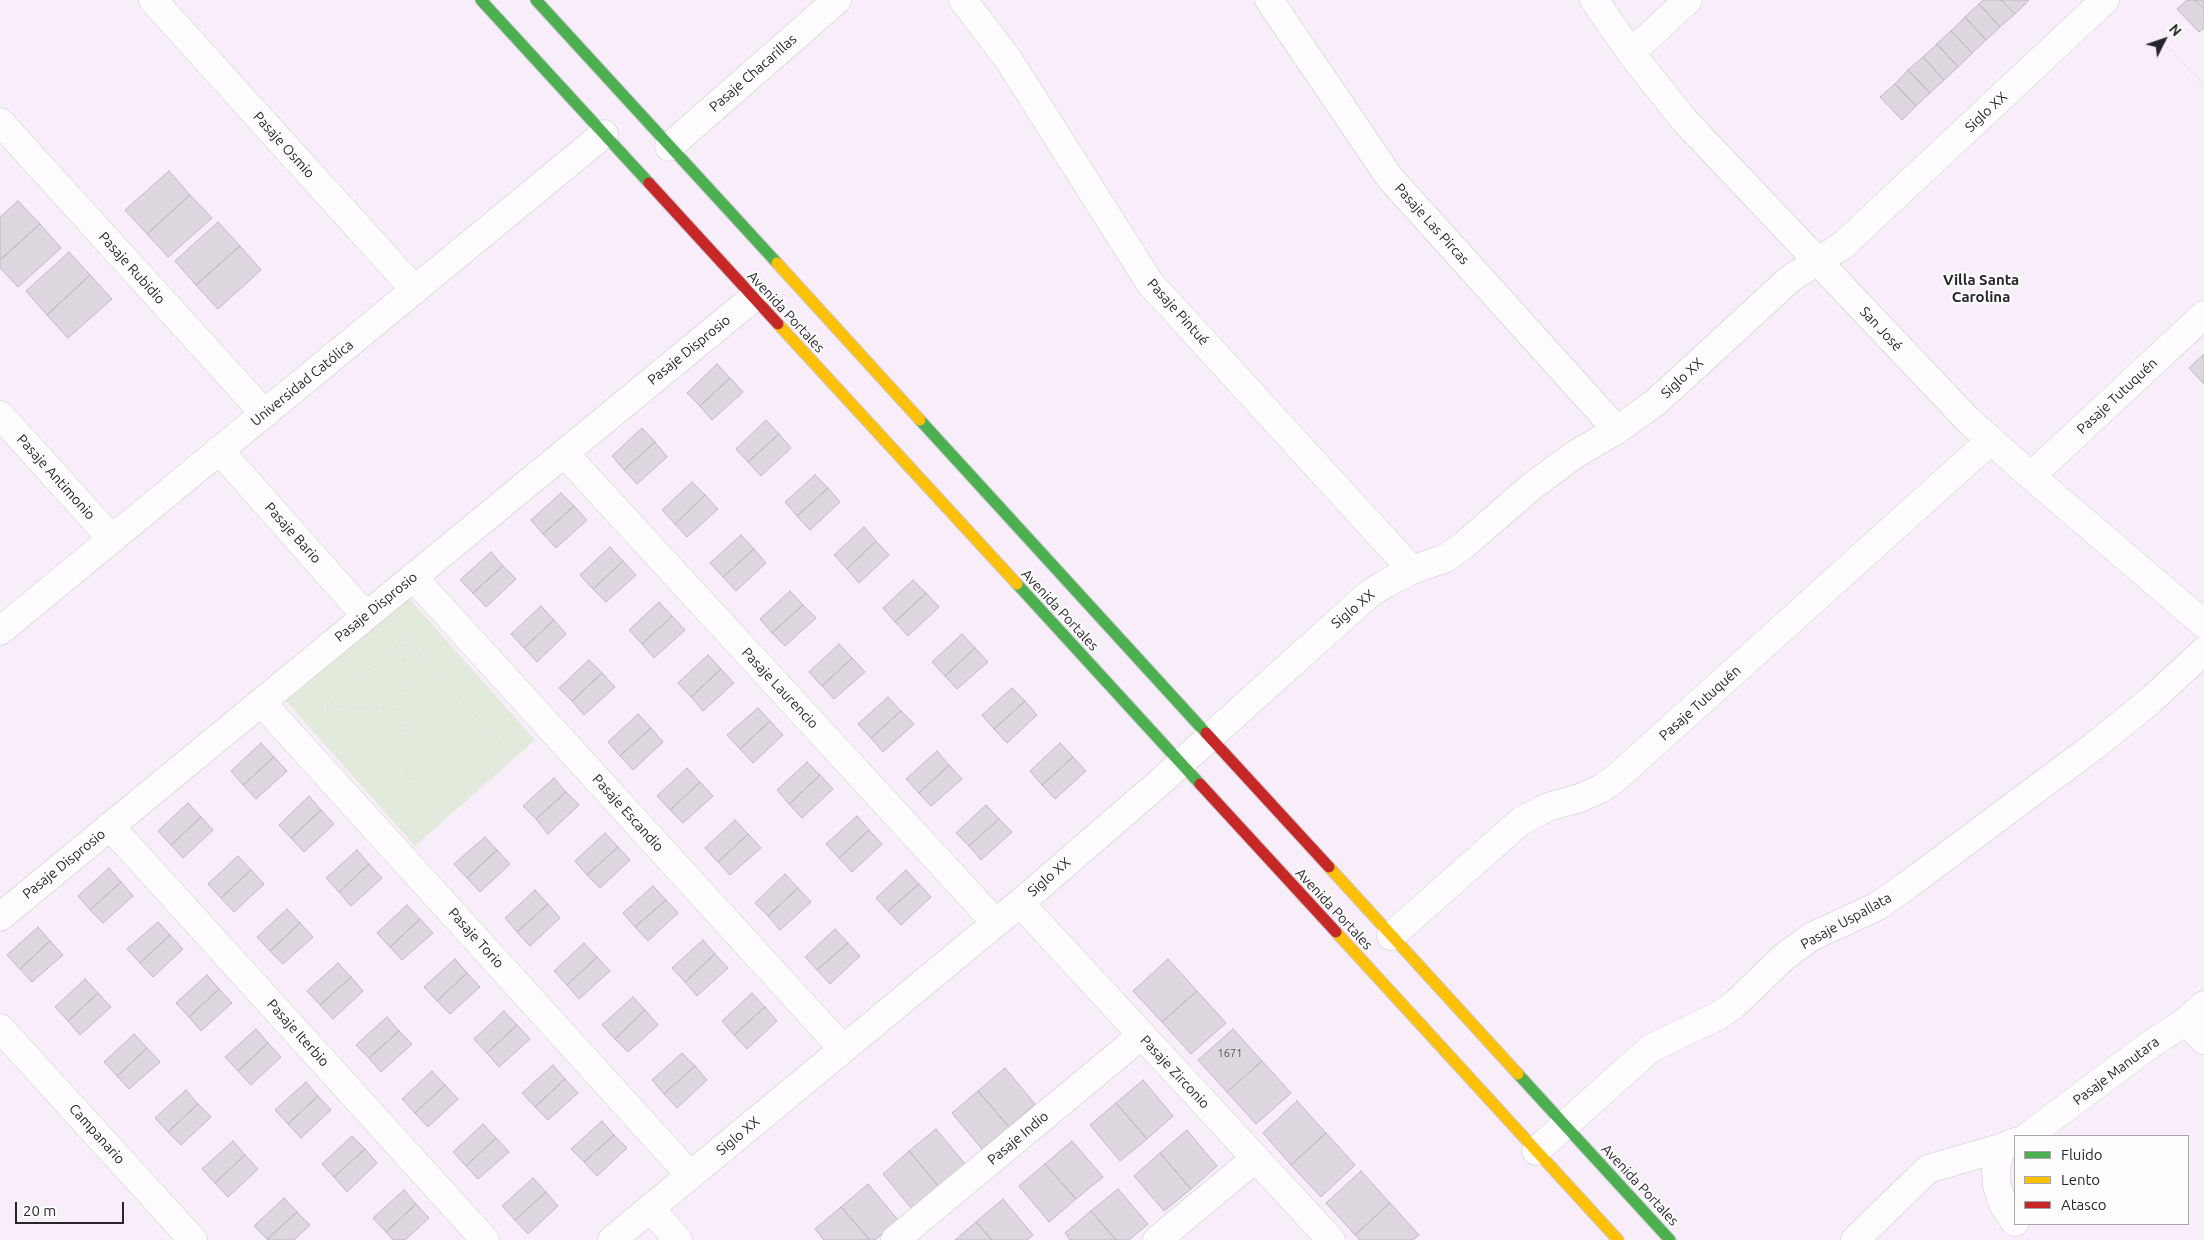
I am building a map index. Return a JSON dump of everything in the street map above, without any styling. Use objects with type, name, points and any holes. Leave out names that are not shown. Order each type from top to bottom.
[{"type":"main road","name":"Avenida Portales","points":[[481,0],[1618,1240]]},
{"type":"main road","name":"Avenida Portales","points":[[536,0],[1670,1240]]},
{"type":"street","name":"Pasaje Osmio","points":[[153,0],[415,290]]},
{"type":"street","name":"Pasaje Chacarillas","points":[[669,147],[837,0]]},
{"type":"street","name":"Pasaje Pintué","points":[[962,0],[1008,59],[1150,283],[1412,570]]},
{"type":"street","name":"Pasaje Las Pircas","points":[[1270,0],[1390,178],[1617,430]]},
{"type":"street","name":"San José","points":[[1594,0],[1631,53],[1684,120],[1990,441],[2204,624]]},
{"type":"street","points":[[1631,53],[1688,0]]},
{"type":"street","name":"Siglo XX","points":[[612,1240],[1020,903],[1181,763],[1369,594],[1412,570],[1446,558],[1463,546],[1531,487],[1574,455],[1617,430],[1656,402],[1791,278],[1842,246],[2105,0]]},
{"type":"street","name":"Pasaje Rubidio","points":[[0,122],[265,414]]},
{"type":"street","name":"Universidad Católica","points":[[0,631],[604,134]]},
{"type":"street","name":"Pasaje Disprosio","points":[[0,917],[753,298]]},
{"type":"street","name":"Pasaje Tutuquén","points":[[2031,476],[2204,315]]},
{"type":"street","name":"Pasaje Antimonio","points":[[0,415],[112,539]]},
{"type":"street","name":"Pasaje Tutuquén","points":[[1391,936],[1522,821],[1548,808],[1580,798],[1602,788],[1616,778],[1990,441]]},
{"type":"street","name":"Pasaje Bario","points":[[219,450],[366,616]]},
{"type":"street","name":"Pasaje Laurencio","points":[[564,453],[996,922]]},
{"type":"street","name":"Pasaje Escandio","points":[[413,577],[843,1049]]},
{"type":"street","name":"Pasaje Uspallata","points":[[1536,1151],[1652,1048],[1718,1016],[1735,1004],[1785,956],[1805,942],[1828,928],[1878,906],[2061,771],[2151,700],[2204,651]]},
{"type":"street","name":"Pasaje Torio","points":[[261,702],[690,1175]]},
{"type":"street","name":"Pasaje Iterbio","points":[[110,826],[485,1240]]},
{"type":"street","name":"Pasaje Zirconio","points":[[1020,903],[1332,1240]]},
{"type":"street","name":"Pasaje Manutara","points":[[2029,1135],[2148,1046],[2198,1022]]},
{"type":"street","name":"Campanario","points":[[0,1028],[193,1240]]},
{"type":"street","name":"Pasaje Indio","points":[[895,1240],[1142,1035]]},
{"type":"street","points":[[2008,1145],[1996,1170],[1997,1186],[2003,1204],[2014,1220]]},
{"type":"street","points":[[1855,1240],[1928,1169],[2008,1145]]},
{"type":"street","points":[[1157,1240],[1256,1158]]},
{"type":"street","points":[[650,1208],[678,1240]]},
{"type":"street","points":[[2018,1225],[2030,1240]]},
{"type":"path","points":[[2164,43],[2204,85]]},
{"type":"path","points":[[413,577],[406,637],[402,746],[406,768],[413,786],[437,819]]},
{"type":"path","points":[[328,706],[406,637]]},
{"type":"path","points":[[406,637],[510,754]]},
{"type":"path","points":[[261,702],[402,710]]},
{"type":"path","points":[[398,853],[546,723]]},
{"type":"green space","points":[[406,595],[535,740],[415,846],[286,701]]},
{"type":"building","points":[[1983,0],[2001,0],[2015,14],[2000,27],[1979,4]]},
{"type":"building","points":[[2001,0],[2029,0],[2015,14]]},
{"type":"building","points":[[2187,0],[2195,0],[2204,9],[2204,28],[2199,32],[2177,9]]},
{"type":"building","points":[[2195,0],[2204,0],[2204,9]]},
{"type":"building","points":[[1979,4],[2000,27],[1986,40],[1965,17]]},
{"type":"building","points":[[1965,17],[1986,40],[1972,53],[1951,31]]},
{"type":"building","points":[[1951,31],[1972,53],[1958,67],[1937,44]]},
{"type":"building","points":[[1937,44],[1958,67],[1944,80],[1923,57]]},
{"type":"building","points":[[1923,57],[1944,80],[1930,93],[1908,70]]},
{"type":"building","points":[[1908,70],[1930,93],[1916,106],[1895,84]]},
{"type":"building","points":[[1895,84],[1916,106],[1902,120],[1880,97]]},
{"type":"building","points":[[169,171],[190,195],[147,234],[125,210]]},
{"type":"building","points":[[190,195],[212,218],[168,257],[147,234]]},
{"type":"building","points":[[18,201],[40,224],[0,260],[0,217]]},
{"type":"building","points":[[218,222],[240,246],[196,285],[175,261]]},
{"type":"building","points":[[40,224],[61,248],[18,287],[0,268],[0,260]]},
{"type":"building","points":[[240,246],[261,270],[218,309],[196,285]]},
{"type":"building","points":[[69,252],[90,275],[47,315],[26,291]]},
{"type":"building","points":[[90,275],[112,299],[68,338],[47,315]]},
{"type":"building","points":[[2204,356],[2204,384],[2189,368]]},
{"type":"building","points":[[717,364],[730,378],[700,406],[687,393]]},
{"type":"building","points":[[730,378],[743,392],[712,420],[700,406]]},
{"type":"building","points":[[766,420],[779,434],[748,462],[736,449]]},
{"type":"building","points":[[642,428],[655,442],[624,470],[612,456]]},
{"type":"building","points":[[779,434],[791,448],[761,476],[748,462]]},
{"type":"building","points":[[655,442],[667,457],[637,484],[624,470]]},
{"type":"building","points":[[815,475],[828,488],[797,516],[785,502]]},
{"type":"building","points":[[692,482],[705,495],[675,524],[662,510]]},
{"type":"building","points":[[828,488],[840,502],[810,530],[797,516]]},
{"type":"building","points":[[561,493],[574,506],[543,534],[531,520]]},
{"type":"building","points":[[705,495],[718,509],[687,537],[675,524]]},
{"type":"building","points":[[574,506],[587,520],[556,548],[543,534]]},
{"type":"building","points":[[864,527],[876,541],[847,569],[834,555]]},
{"type":"building","points":[[741,535],[754,549],[723,577],[710,563]]},
{"type":"building","points":[[876,541],[889,555],[859,583],[847,569]]},
{"type":"building","points":[[610,547],[623,561],[593,589],[580,575]]},
{"type":"building","points":[[754,549],[766,563],[736,591],[723,577]]},
{"type":"building","points":[[491,552],[503,566],[473,593],[460,580]]},
{"type":"building","points":[[623,561],[636,575],[606,602],[593,589]]},
{"type":"building","points":[[503,566],[516,579],[486,607],[473,593]]},
{"type":"building","points":[[913,580],[926,593],[895,622],[883,608]]},
{"type":"building","points":[[790,591],[803,605],[772,633],[760,619]]},
{"type":"building","points":[[926,593],[939,607],[908,636],[895,622]]},
{"type":"building","points":[[659,602],[672,616],[642,644],[629,630]]},
{"type":"building","points":[[803,605],[816,618],[785,646],[772,633]]},
{"type":"building","points":[[541,606],[554,620],[524,648],[511,634]]},
{"type":"building","points":[[672,616],[685,630],[654,658],[642,644]]},
{"type":"building","points":[[554,620],[566,634],[537,662],[524,648]]},
{"type":"building","points":[[962,634],[975,648],[945,676],[932,662]]},
{"type":"building","points":[[839,644],[852,658],[822,686],[809,672]]},
{"type":"building","points":[[975,648],[988,662],[957,689],[945,676]]},
{"type":"building","points":[[708,655],[721,669],[691,697],[678,683]]},
{"type":"building","points":[[852,658],[865,672],[834,699],[822,686]]},
{"type":"building","points":[[589,660],[602,673],[572,701],[559,688]]},
{"type":"building","points":[[721,669],[734,683],[703,711],[691,697]]},
{"type":"building","points":[[602,673],[615,687],[584,715],[572,701]]},
{"type":"building","points":[[1012,688],[1025,701],[994,729],[982,715]]},
{"type":"building","points":[[888,697],[901,711],[871,738],[858,724]]},
{"type":"building","points":[[1025,701],[1037,715],[1007,743],[994,729]]},
{"type":"building","points":[[758,708],[770,721],[740,749],[727,735]]},
{"type":"building","points":[[901,711],[914,724],[883,752],[871,738]]},
{"type":"building","points":[[638,714],[651,728],[620,756],[608,742]]},
{"type":"building","points":[[770,721],[783,735],[753,763],[740,749]]},
{"type":"building","points":[[651,728],[663,742],[633,770],[620,756]]},
{"type":"building","points":[[261,743],[274,757],[243,785],[231,771]]},
{"type":"building","points":[[1060,743],[1073,757],[1042,785],[1030,771]]},
{"type":"building","points":[[937,751],[949,765],[919,793],[906,779]]},
{"type":"building","points":[[274,757],[287,771],[256,799],[243,785]]},
{"type":"building","points":[[1073,757],[1086,771],[1055,799],[1042,785]]},
{"type":"building","points":[[807,762],[820,775],[789,804],[777,790]]},
{"type":"building","points":[[949,765],[962,779],[931,806],[919,793]]},
{"type":"building","points":[[687,768],[700,782],[670,810],[657,796]]},
{"type":"building","points":[[820,775],[833,789],[802,818],[789,804]]},
{"type":"building","points":[[554,778],[566,792],[536,819],[523,806]]},
{"type":"building","points":[[700,782],[713,796],[683,823],[670,810]]},
{"type":"building","points":[[566,792],[579,805],[548,834],[536,819]]},
{"type":"building","points":[[309,796],[321,810],[291,838],[279,825]]},
{"type":"building","points":[[188,803],[201,817],[171,845],[158,831]]},
{"type":"building","points":[[986,805],[999,819],[969,846],[956,833]]},
{"type":"building","points":[[321,810],[334,824],[304,852],[291,838]]},
{"type":"building","points":[[857,816],[869,830],[839,858],[826,844]]},
{"type":"building","points":[[201,817],[213,830],[183,858],[171,845]]},
{"type":"building","points":[[999,819],[1012,832],[981,860],[969,846]]},
{"type":"building","points":[[735,820],[748,834],[718,862],[705,848]]},
{"type":"building","points":[[869,830],[882,844],[852,872],[839,858]]},
{"type":"building","points":[[605,833],[618,847],[587,875],[575,861]]},
{"type":"building","points":[[748,834],[761,848],[730,875],[718,862]]},
{"type":"building","points":[[485,837],[497,850],[467,878],[454,864]]},
{"type":"building","points":[[618,847],[630,860],[600,888],[587,875]]},
{"type":"building","points":[[357,850],[369,864],[339,892],[326,878]]},
{"type":"building","points":[[497,850],[510,864],[480,892],[467,878]]},
{"type":"building","points":[[238,856],[251,870],[221,898],[208,884]]},
{"type":"building","points":[[369,864],[382,878],[351,906],[339,892]]},
{"type":"building","points":[[109,868],[121,882],[90,910],[78,896]]},
{"type":"building","points":[[251,870],[264,884],[234,912],[221,898]]},
{"type":"building","points":[[906,870],[919,884],[888,911],[876,898]]},
{"type":"building","points":[[785,874],[798,888],[768,916],[755,903]]},
{"type":"building","points":[[121,882],[133,896],[103,923],[90,910]]},
{"type":"building","points":[[919,884],[931,897],[901,925],[888,911]]},
{"type":"building","points":[[653,886],[666,900],[635,927],[623,913]]},
{"type":"building","points":[[798,888],[811,902],[780,930],[768,916]]},
{"type":"building","points":[[535,890],[548,904],[517,932],[505,918]]},
{"type":"building","points":[[666,900],[678,913],[648,941],[635,927]]},
{"type":"building","points":[[548,904],[560,918],[530,946],[517,932]]},
{"type":"building","points":[[407,905],[420,919],[390,947],[377,933]]},
{"type":"building","points":[[287,909],[300,923],[270,951],[257,937]]},
{"type":"building","points":[[420,919],[433,933],[402,960],[390,947]]},
{"type":"building","points":[[158,922],[170,935],[140,963],[127,949]]},
{"type":"building","points":[[300,923],[313,937],[283,964],[270,951]]},
{"type":"building","points":[[38,927],[50,941],[20,969],[7,955]]},
{"type":"building","points":[[835,929],[848,943],[817,970],[805,957]]},
{"type":"building","points":[[170,935],[183,949],[153,977],[140,963]]},
{"type":"building","points":[[703,940],[715,954],[685,982],[672,968]]},
{"type":"building","points":[[50,941],[63,955],[32,982],[20,969]]},
{"type":"building","points":[[584,943],[597,957],[567,985],[554,971]]},
{"type":"building","points":[[848,943],[860,956],[830,984],[817,970]]},
{"type":"building","points":[[715,954],[728,968],[697,996],[685,982]]},
{"type":"building","points":[[597,957],[610,971],[579,999],[567,985]]},
{"type":"building","points":[[455,959],[467,973],[437,1001],[424,987]]},
{"type":"building","points":[[1168,959],[1197,991],[1162,1022],[1133,991]]},
{"type":"building","points":[[338,963],[351,977],[320,1005],[307,991]]},
{"type":"building","points":[[467,973],[480,987],[450,1014],[437,1001]]},
{"type":"building","points":[[207,975],[219,989],[189,1017],[176,1003]]},
{"type":"building","points":[[351,977],[363,991],[333,1019],[320,1005]]},
{"type":"building","points":[[85,979],[98,993],[68,1021],[55,1007]]},
{"type":"building","points":[[219,989],[232,1003],[201,1031],[189,1017]]},
{"type":"building","points":[[1197,991],[1226,1023],[1191,1054],[1162,1022]]},
{"type":"building","points":[[98,993],[111,1007],[80,1035],[68,1021]]},
{"type":"building","points":[[752,993],[765,1007],[734,1035],[722,1021]]},
{"type":"building","points":[[633,997],[645,1010],[615,1039],[602,1025]]},
{"type":"building","points":[[765,1007],[777,1021],[747,1049],[734,1035]]},
{"type":"building","points":[[645,1010],[658,1025],[628,1052],[615,1039]]},
{"type":"building","points":[[504,1011],[517,1025],[487,1053],[474,1039]]},
{"type":"building","points":[[387,1017],[399,1031],[369,1058],[356,1045]]},
{"type":"building","points":[[517,1025],[530,1039],[499,1067],[487,1053]]},
{"type":"building","points":[[256,1029],[268,1043],[238,1071],[225,1057]]},
{"type":"building","points":[[1233,1029],[1262,1061],[1227,1092],[1198,1060]]},
{"type":"building","points":[[399,1031],[412,1044],[381,1072],[369,1058]]},
{"type":"building","points":[[134,1034],[147,1048],[117,1076],[104,1062]]},
{"type":"building","points":[[268,1043],[281,1057],[251,1085],[238,1071]]},
{"type":"building","points":[[147,1048],[160,1062],[129,1089],[117,1076]]},
{"type":"building","points":[[682,1053],[695,1066],[664,1094],[652,1080]]},
{"type":"building","points":[[1262,1061],[1291,1093],[1256,1124],[1227,1092]]},
{"type":"building","points":[[553,1065],[565,1079],[535,1107],[522,1093]]},
{"type":"building","points":[[695,1066],[707,1080],[677,1108],[664,1094]]},
{"type":"building","points":[[1005,1068],[1035,1104],[1009,1127],[978,1091]]},
{"type":"building","points":[[432,1071],[445,1085],[415,1113],[402,1099]]},
{"type":"building","points":[[565,1079],[578,1093],[548,1120],[535,1107]]},
{"type":"building","points":[[1143,1080],[1173,1116],[1147,1139],[1116,1103]]},
{"type":"building","points":[[306,1082],[318,1096],[288,1124],[275,1110]]},
{"type":"building","points":[[445,1085],[458,1099],[428,1127],[415,1113]]},
{"type":"building","points":[[186,1090],[198,1104],[168,1132],[155,1118]]},
{"type":"building","points":[[978,1091],[1009,1127],[982,1149],[952,1113]]},
{"type":"building","points":[[318,1096],[331,1110],[301,1138],[288,1124]]},
{"type":"building","points":[[1297,1101],[1326,1133],[1291,1165],[1263,1133]]},
{"type":"building","points":[[1116,1103],[1147,1139],[1120,1161],[1090,1125]]},
{"type":"building","points":[[198,1104],[211,1117],[181,1145],[168,1132]]},
{"type":"building","points":[[602,1121],[614,1135],[584,1162],[571,1149]]},
{"type":"building","points":[[483,1124],[496,1138],[466,1166],[453,1152]]},
{"type":"building","points":[[936,1129],[966,1165],[940,1188],[909,1151]]},
{"type":"building","points":[[1187,1130],[1217,1166],[1191,1189],[1160,1153]]},
{"type":"building","points":[[1326,1133],[1355,1165],[1321,1197],[1291,1165]]},
{"type":"building","points":[[614,1135],[627,1148],[597,1176],[584,1162]]},
{"type":"building","points":[[352,1136],[365,1149],[334,1177],[322,1164]]},
{"type":"building","points":[[496,1138],[509,1152],[478,1179],[466,1166]]},
{"type":"building","points":[[233,1141],[245,1155],[215,1183],[202,1169]]},
{"type":"building","points":[[1072,1141],[1103,1177],[1076,1199],[1045,1164]]},
{"type":"building","points":[[365,1149],[377,1163],[347,1192],[334,1177]]},
{"type":"building","points":[[909,1151],[940,1188],[913,1210],[883,1174]]},
{"type":"building","points":[[1160,1153],[1191,1189],[1164,1211],[1134,1176]]},
{"type":"building","points":[[245,1155],[258,1169],[228,1197],[215,1183]]},
{"type":"building","points":[[1045,1164],[1076,1199],[1049,1222],[1019,1186]]},
{"type":"building","points":[[1361,1171],[1390,1203],[1355,1235],[1326,1203]]},
{"type":"building","points":[[533,1178],[546,1192],[515,1220],[502,1206]]},
{"type":"building","points":[[868,1184],[898,1220],[875,1240],[870,1240],[841,1207]]},
{"type":"building","points":[[1118,1189],[1148,1224],[1129,1240],[1116,1240],[1091,1211]]},
{"type":"building","points":[[404,1190],[416,1204],[386,1232],[373,1218]]},
{"type":"building","points":[[546,1192],[558,1206],[528,1234],[515,1220]]},
{"type":"building","points":[[284,1198],[297,1212],[267,1239],[254,1226]]},
{"type":"building","points":[[1003,1199],[1033,1235],[1027,1240],[992,1240],[976,1222]]},
{"type":"building","points":[[1390,1203],[1419,1235],[1413,1240],[1360,1240],[1355,1235]]},
{"type":"building","points":[[416,1204],[429,1218],[405,1240],[393,1240],[386,1232]]},
{"type":"building","points":[[841,1207],[870,1240],[824,1240],[815,1229]]},
{"type":"building","points":[[1091,1211],[1116,1240],[1070,1240],[1065,1233]]},
{"type":"building","points":[[297,1212],[310,1225],[294,1240],[267,1240]]},
{"type":"building","points":[[976,1222],[992,1240],[955,1240]]},
{"type":"traffic: fast","points":[[481,0],[649,183]]},
{"type":"traffic: fast","points":[[536,0],[777,263]]},
{"type":"traffic: fast","points":[[920,420],[1206,733]]},
{"type":"traffic: fast","points":[[1017,584],[1200,784]]},
{"type":"traffic: fast","points":[[1518,1074],[1670,1240]]},
{"type":"traffic: slow","points":[[777,263],[920,420]]},
{"type":"traffic: slow","points":[[778,324],[1017,584]]},
{"type":"traffic: slow","points":[[1329,867],[1518,1074]]},
{"type":"traffic: slow","points":[[1336,932],[1618,1240]]},
{"type":"traffic: jam","points":[[649,183],[778,324]]},
{"type":"traffic: jam","points":[[1206,733],[1329,867]]},
{"type":"traffic: jam","points":[[1200,784],[1336,932]]},
{"type":"district","name":"Villa Santa Carolina","points":[[1981,288]]}]
